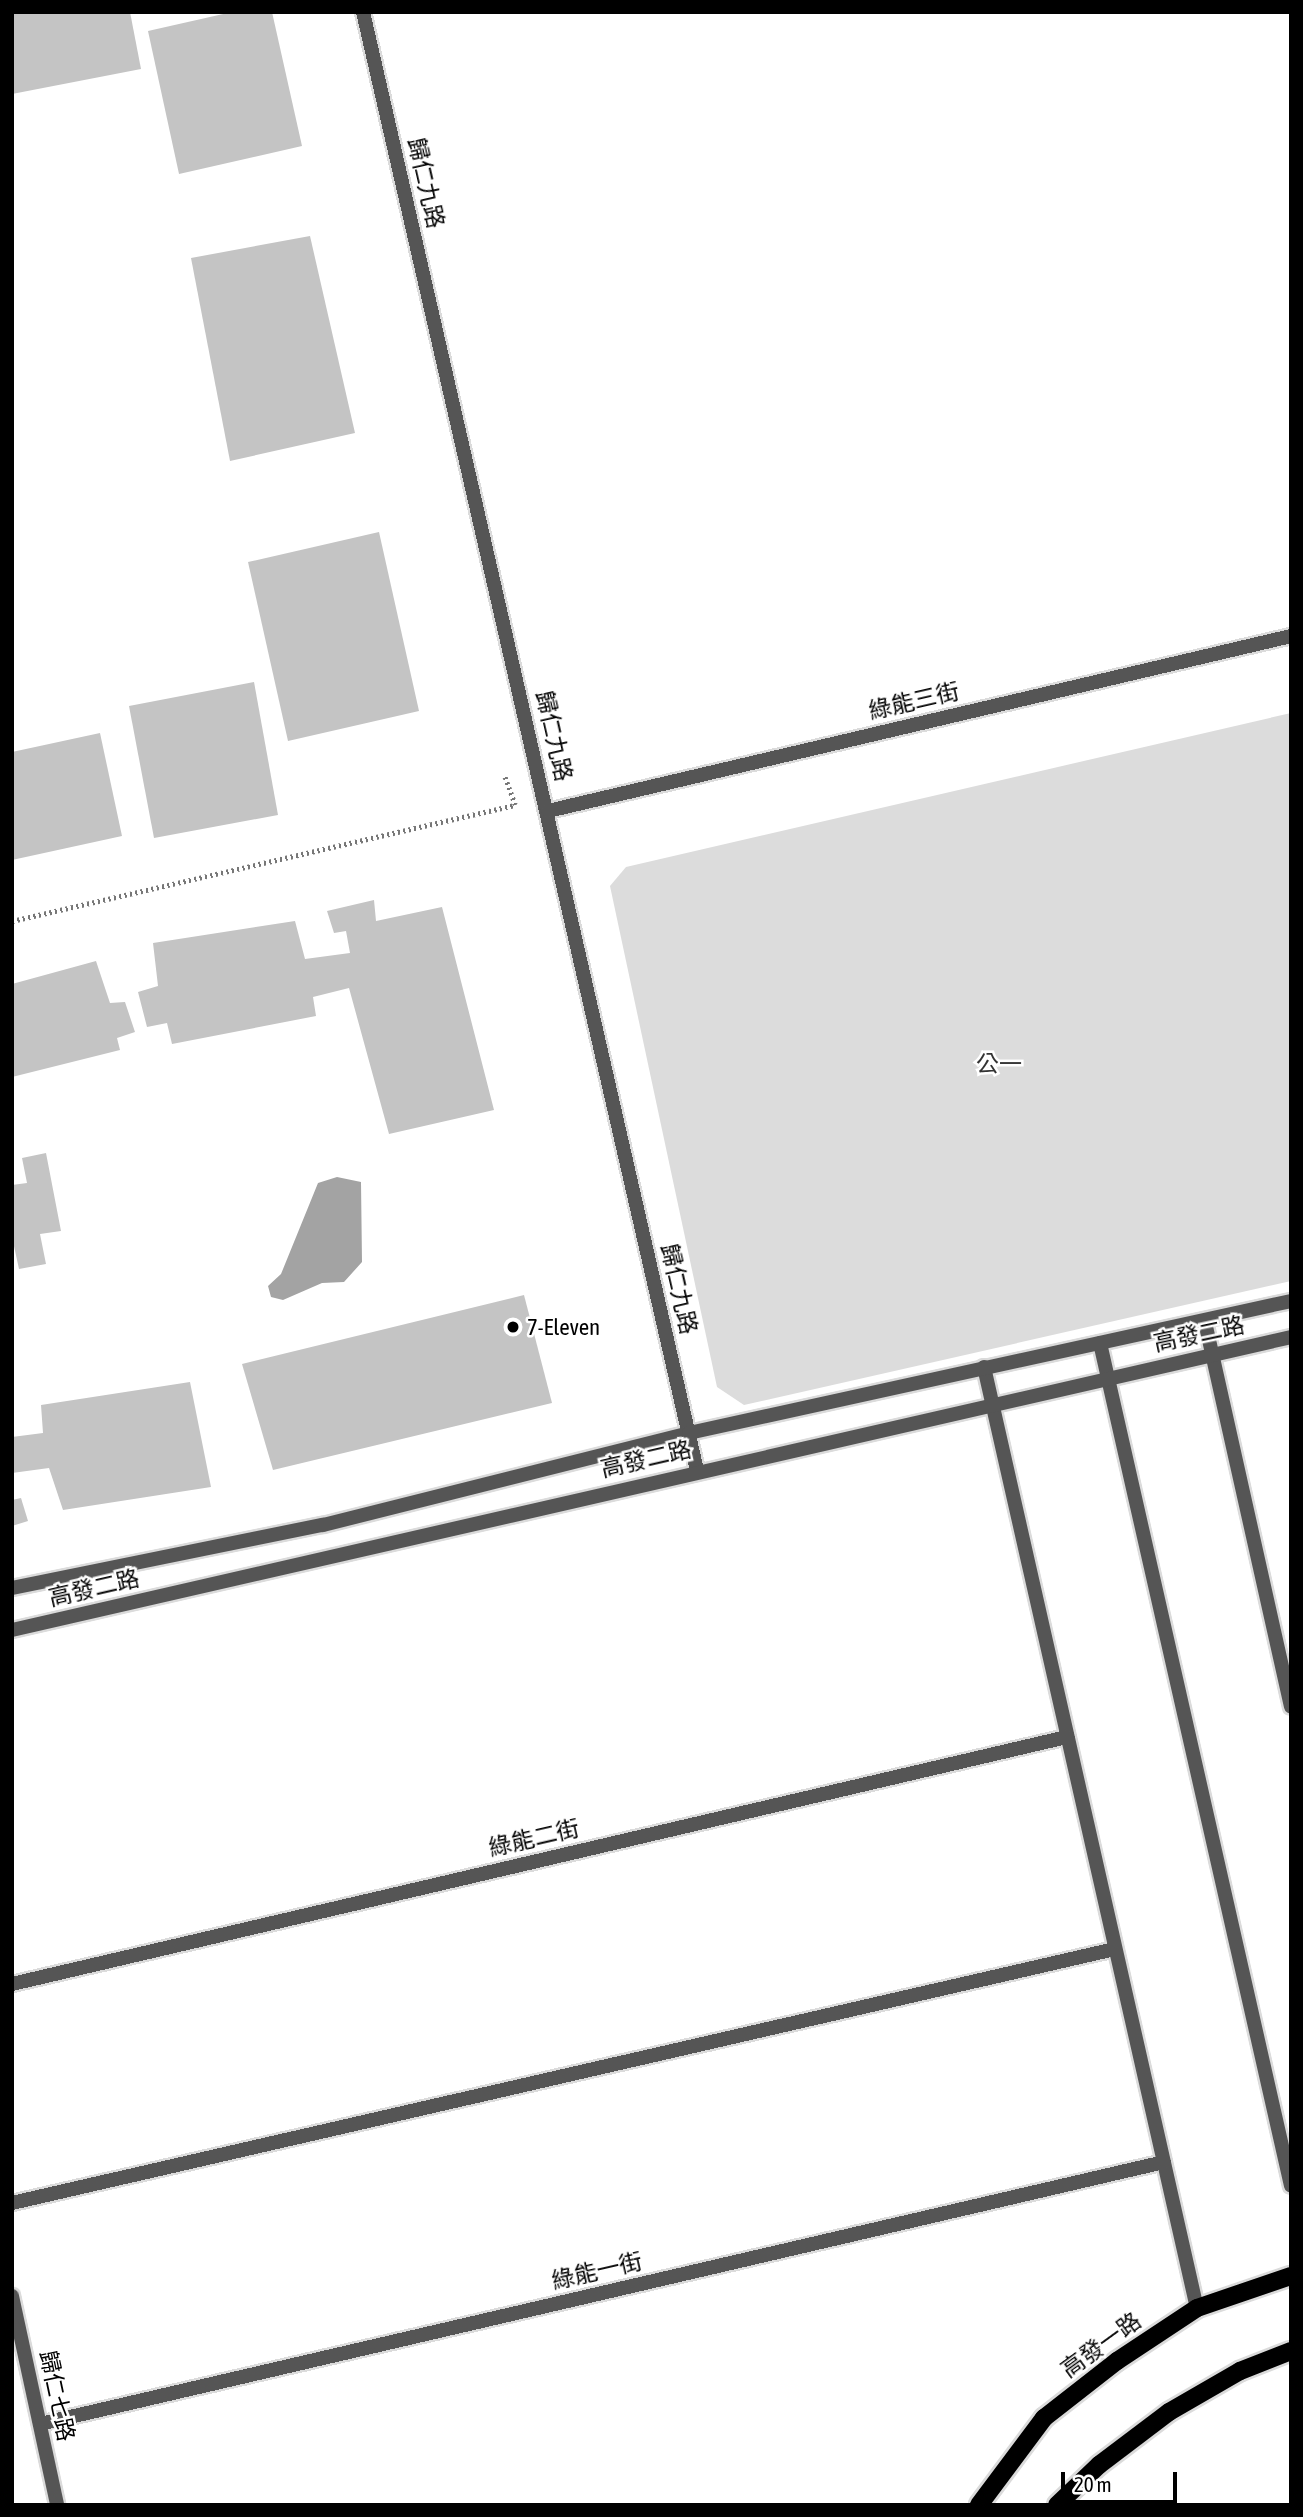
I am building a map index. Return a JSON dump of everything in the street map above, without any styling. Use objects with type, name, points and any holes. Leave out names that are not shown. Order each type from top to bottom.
[{"type":"main road","name":"高發一路","points":[[979,2505],[1044,2418],[1196,2308],[1291,2276]]},
{"type":"main road","points":[[1057,2505],[1100,2465],[1169,2412],[1240,2371],[1291,2351]]},
{"type":"street","name":"歸仁九路","points":[[363,12],[697,1470]]},
{"type":"street","name":"綠能三街","points":[[548,811],[1291,636]]},
{"type":"street","name":"高發二路","points":[[12,1588],[323,1525],[689,1433],[1291,1301]]},
{"type":"street","points":[[1205,1322],[1291,1706]]},
{"type":"street","name":"高發二路","points":[[12,1630],[697,1470],[1291,1337]]},
{"type":"street","points":[[1100,1343],[1291,2186]]},
{"type":"street","points":[[984,1367],[1196,2308]]},
{"type":"street","name":"綠能二街","points":[[12,1984],[1067,1737]]},
{"type":"street","points":[[12,2203],[1115,1949]]},
{"type":"street","name":"綠能一街","points":[[40,2424],[1164,2162]]},
{"type":"street","name":"歸仁七路","points":[[12,2296],[57,2505]]},
{"type":"path","points":[[12,921],[515,805],[505,776]]},
{"type":"green space","name":"公一","points":[[1291,713],[1291,1281],[744,1405],[717,1387],[610,886],[626,867]]},
{"type":"shaded area","points":[[337,1177],[361,1182],[362,1262],[344,1282],[322,1283],[283,1300],[271,1297],[268,1286],[281,1274],[318,1183]]},
{"type":"building","points":[[12,12],[130,12],[141,69],[12,94]]},
{"type":"building","points":[[232,12],[272,12],[302,146],[179,174],[148,31]]},
{"type":"building","points":[[310,236],[355,433],[230,461],[191,258]]},
{"type":"building","points":[[379,532],[419,711],[288,741],[248,562]]},
{"type":"building","points":[[254,682],[278,815],[154,838],[129,706]]},
{"type":"building","points":[[100,733],[122,836],[12,860],[12,752]]},
{"type":"building","points":[[374,900],[376,921],[442,907],[494,1110],[389,1134],[349,988],[313,997],[316,1016],[172,1044],[167,1023],[147,1027],[138,992],[158,986],[153,943],[295,921],[305,959],[350,953],[346,931],[334,933],[327,911]]},
{"type":"building","points":[[96,961],[110,1003],[125,1002],[135,1032],[117,1038],[120,1050],[12,1077],[12,984]]},
{"type":"building","points":[[46,1153],[61,1231],[40,1234],[46,1264],[19,1269],[12,1237],[12,1185],[27,1183],[22,1158]]},
{"type":"building","points":[[524,1295],[552,1403],[273,1470],[242,1364]]},
{"type":"building","points":[[190,1382],[211,1487],[63,1510],[49,1468],[12,1473],[12,1437],[43,1433],[41,1405]]},
{"type":"building","points":[[21,1498],[28,1521],[12,1526],[12,1500]]},
{"type":"place","name":"7-Eleven","points":[[513,1327]]}]
